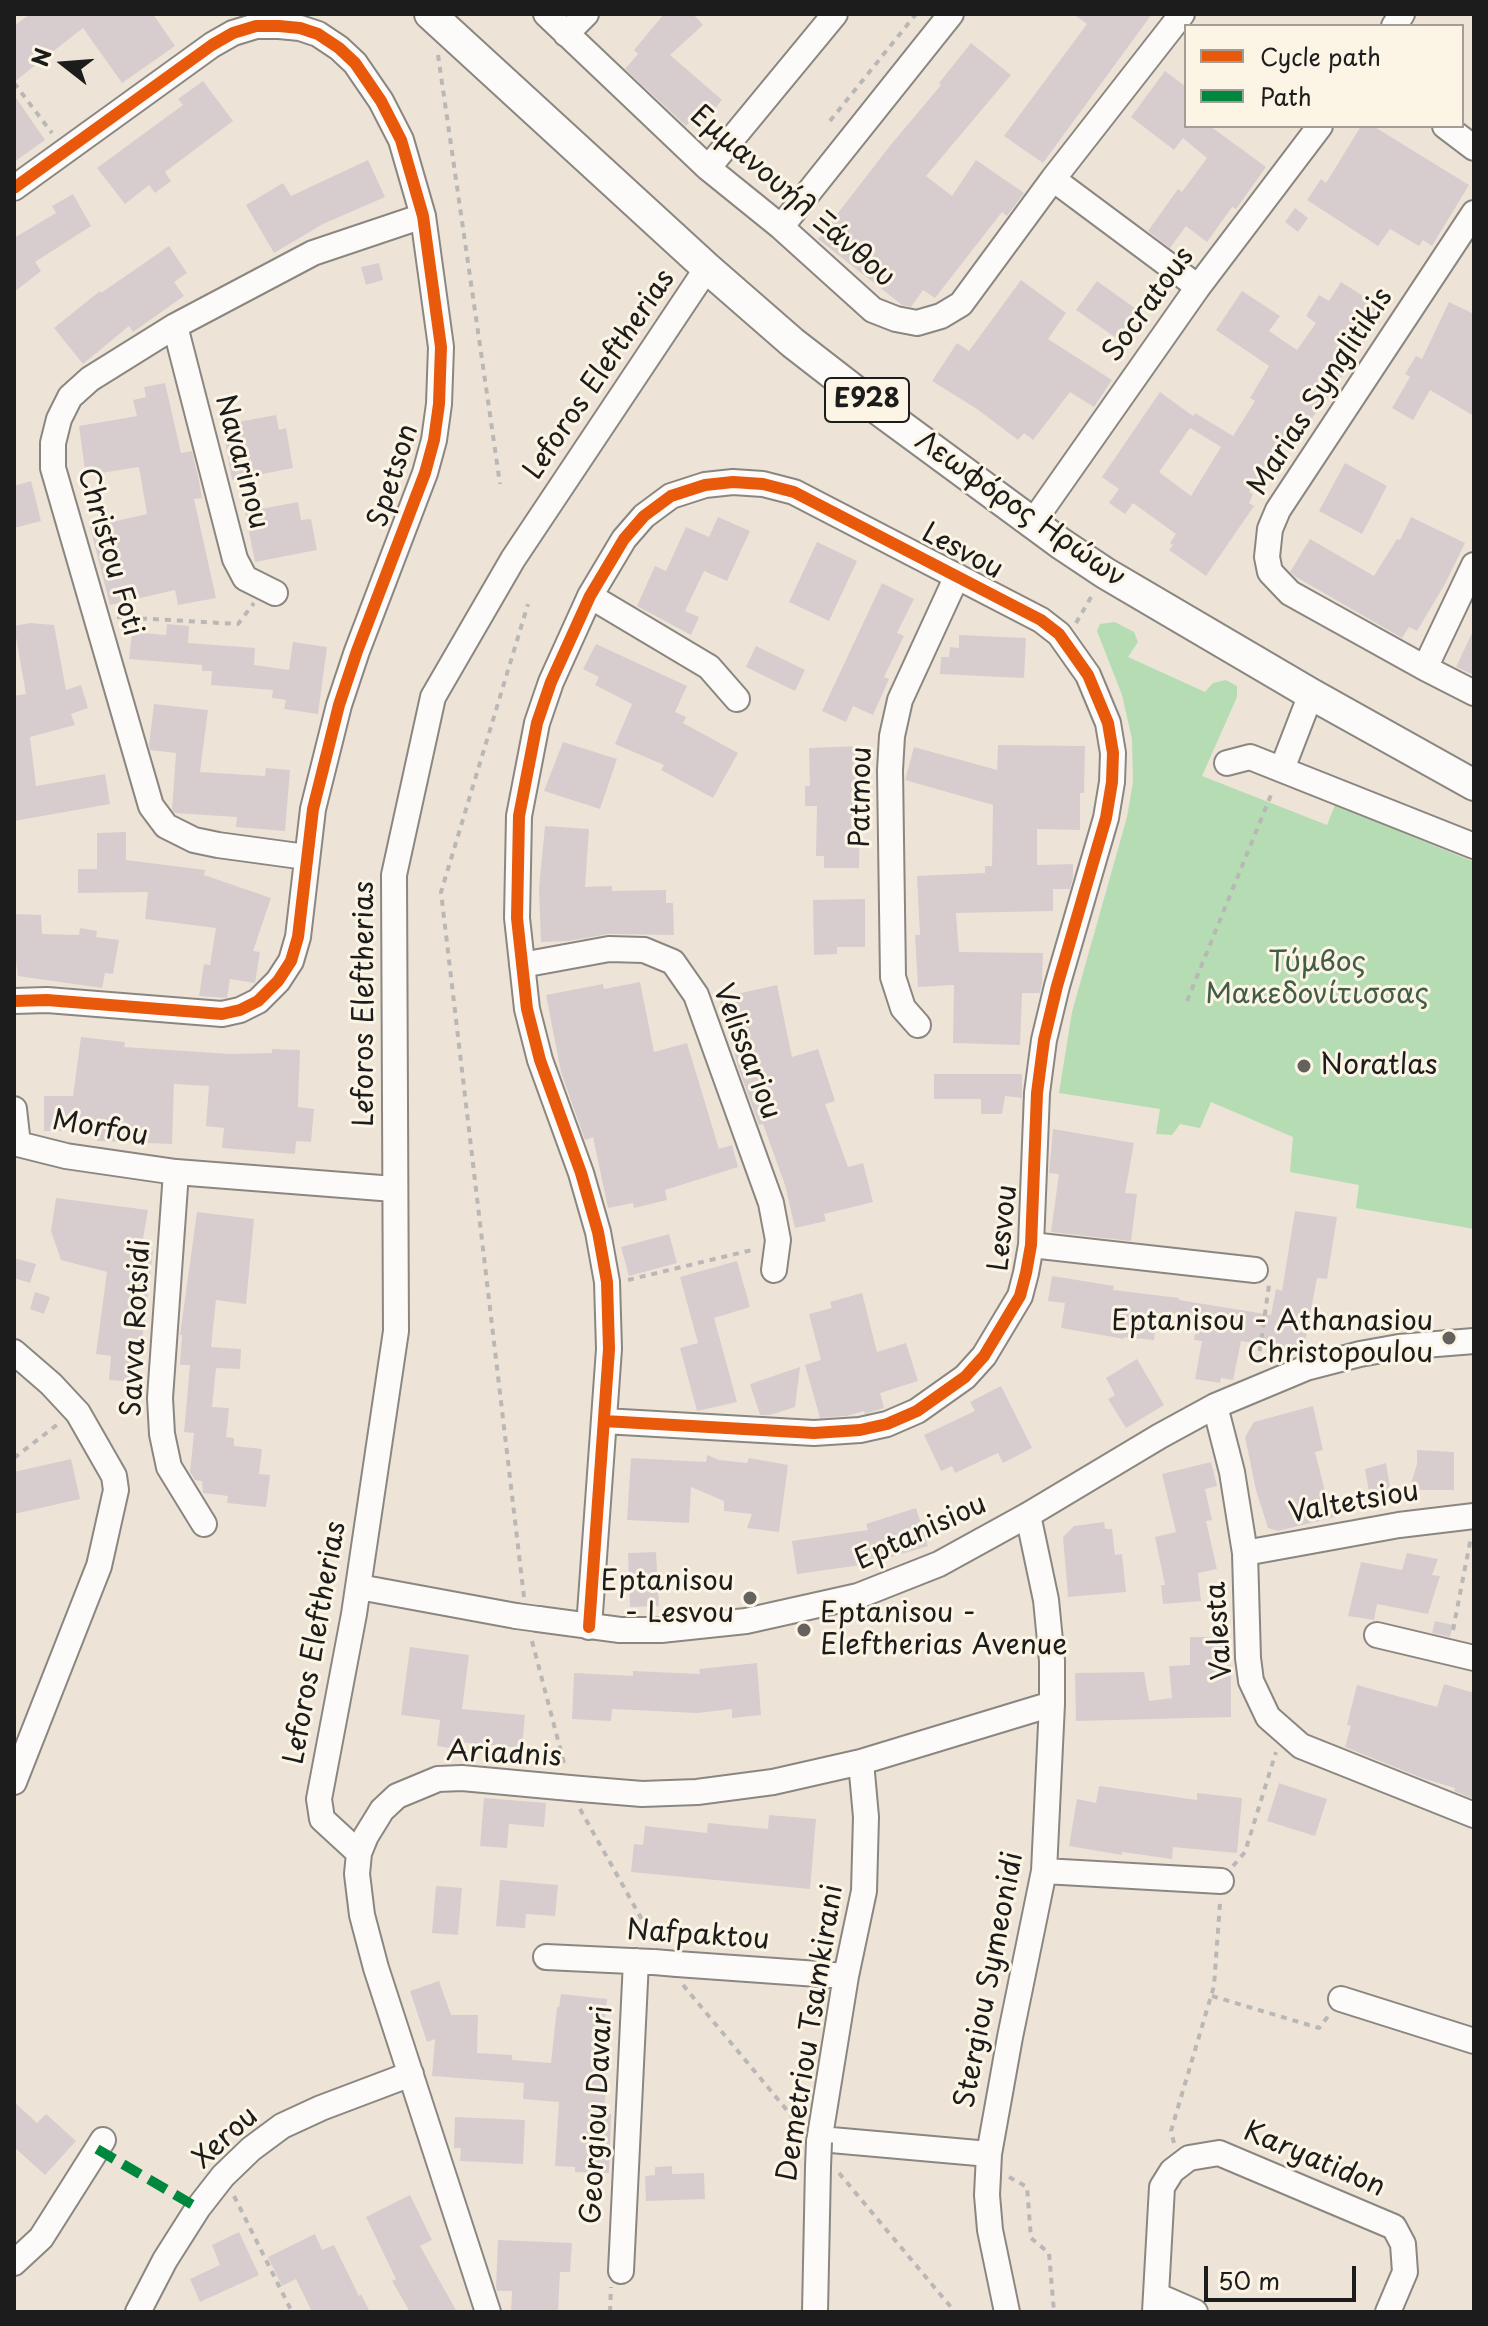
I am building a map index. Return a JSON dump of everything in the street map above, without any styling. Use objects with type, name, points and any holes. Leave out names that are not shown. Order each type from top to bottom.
[{"type":"main road","name":"Λεωφόρος Ηρώων","points":[[430,14],[707,268],[804,352],[1033,522],[1105,573],[1474,785]]},
{"type":"street","name":"Εμμανουήλ Ξάνθου","points":[[546,14],[708,168],[781,227],[873,310],[917,323],[941,316],[961,304],[1053,179],[1182,14]]},
{"type":"street","points":[[566,34],[586,14]]},
{"type":"street","points":[[708,168],[835,14]]},
{"type":"street","points":[[781,227],[951,14]]},
{"type":"street","name":"Spetson","points":[[14,188],[233,33],[256,26],[300,28],[318,34],[355,63],[381,101],[401,140],[423,216],[441,347],[434,440],[425,473],[339,705],[324,759],[306,857],[298,937],[291,961],[278,981],[258,1001],[222,1014],[47,1000],[14,1001]]},
{"type":"street","name":"Socratous","points":[[1033,522],[1198,287],[1318,128]]},
{"type":"street","points":[[1448,128],[1474,148]]},
{"type":"street","points":[[1053,179],[1198,287]]},
{"type":"street","name":"Marias Synglitikis","points":[[1474,213],[1278,510],[1267,544],[1270,572],[1290,593],[1474,693]]},
{"type":"street","name":"Christou Foti","points":[[306,857],[194,840],[175,832],[159,819],[147,795],[53,468],[53,443],[59,419],[70,397],[90,379],[175,326],[313,253],[423,216]]},
{"type":"street","name":"Leforos Eleftherias","points":[[359,1853],[322,1819],[319,1799],[359,1587],[396,1331],[394,875],[433,697],[513,559],[707,268]]},
{"type":"street","name":"Navarinou","points":[[175,326],[235,559],[245,578],[270,590]]},
{"type":"street","name":"Lesvou","points":[[589,1627],[609,1349],[608,1286],[598,1232],[581,1173],[540,1060],[527,1009],[517,918],[517,848],[525,784],[537,723],[551,682],[590,596],[624,539],[644,516],[671,496],[705,485],[733,482],[763,484],[794,492],[957,576],[1041,620],[1065,642],[1088,675],[1108,723],[1113,753],[1106,818],[1044,1040],[1037,1093],[1031,1245],[1020,1296],[984,1356],[938,1399],[887,1424],[860,1430],[814,1433],[604,1421]]},
{"type":"street","points":[[1425,668],[1474,565]]},
{"type":"street","name":"Patmou","points":[[918,1025],[903,1008],[893,977],[890,759],[900,700],[957,576]]},
{"type":"street","points":[[590,596],[709,667],[737,699]]},
{"type":"street","points":[[1282,769],[1311,694]]},
{"type":"street","points":[[1227,763],[1250,757],[1474,846]]},
{"type":"street","name":"Velissariou","points":[[522,965],[609,949],[644,950],[673,962],[696,995],[771,1203],[777,1243],[774,1270]]},
{"type":"street","points":[[14,1109],[16,1143]]},
{"type":"street","name":"Morfou","points":[[16,1143],[66,1156],[176,1172],[394,1189]]},
{"type":"street","name":"Savva Rotsidi","points":[[176,1172],[160,1398],[162,1434],[169,1467],[204,1524]]},
{"type":"street","points":[[1031,1245],[1255,1270]]},
{"type":"street","name":"Eptanisiou","points":[[359,1587],[528,1620],[620,1630],[702,1627],[785,1614],[858,1596],[939,1564],[1215,1406],[1306,1368],[1399,1347],[1474,1341]]},
{"type":"street","points":[[14,1352],[76,1411],[114,1476],[116,1490],[99,1566],[14,1782]]},
{"type":"street","name":"Valesta","points":[[1215,1406],[1232,1472],[1245,1553],[1251,1681],[1268,1717],[1301,1746],[1474,1815]]},
{"type":"street","name":"Stergiou Symeonidi","points":[[1007,2312],[990,2230],[987,2195],[989,2160],[1044,1871],[1052,1704],[1052,1661],[1046,1600],[1028,1515]]},
{"type":"street","name":"Valtetsiou","points":[[1245,1553],[1399,1525],[1474,1516]]},
{"type":"street","points":[[1377,1635],[1474,1658]]},
{"type":"street","name":"Ariadnis","points":[[488,2312],[376,1968],[362,1915],[357,1874],[359,1853],[382,1810],[397,1796],[438,1779],[462,1778],[572,1791],[642,1794],[697,1792],[773,1782],[861,1762],[1052,1704]]},
{"type":"street","name":"Demetriou Tsamkirani","points":[[815,2312],[814,2257],[825,2166],[814,2136],[864,1891],[866,1817],[861,1762]]},
{"type":"street","points":[[1044,1871],[1221,1881]]},
{"type":"street","name":"Nafpaktou","points":[[546,1957],[846,1976]]},
{"type":"street","name":"Georgiou Davari","points":[[621,2271],[660,1962]]},
{"type":"street","points":[[1341,1999],[1474,2041]]},
{"type":"street","name":"Xerou","points":[[138,2312],[165,2260],[198,2208],[223,2176],[251,2149],[282,2126],[411,2074]]},
{"type":"street","points":[[814,2136],[989,2160]]},
{"type":"street","points":[[14,2263],[41,2238],[103,2140]]},
{"type":"street","name":"Karyatidon","points":[[1180,2165],[1189,2158],[1219,2153],[1394,2227],[1403,2244],[1405,2272],[1388,2312]]},
{"type":"street","points":[[1180,2165],[1162,2187],[1156,2304],[1195,2312]]},
{"type":"path","points":[[830,121],[916,14]]},
{"type":"path","points":[[438,53],[500,484]]},
{"type":"path","points":[[14,83],[65,151]]},
{"type":"path","points":[[1065,642],[1105,573]]},
{"type":"path","points":[[95,615],[238,624],[270,590]]},
{"type":"path","points":[[528,604],[441,892],[528,1620],[572,1791],[660,1962],[814,2136]]},
{"type":"path","points":[[1187,1001],[1265,807]]},
{"type":"path","points":[[608,1286],[777,1243]]},
{"type":"path","points":[[1255,1270],[1269,1286],[1255,1390]]},
{"type":"path","points":[[14,1458],[76,1411]]},
{"type":"path","points":[[1448,1652],[1474,1523]]},
{"type":"path","points":[[1180,2165],[1171,2131],[1212,1996],[1221,1881],[1245,1852],[1282,1732]]},
{"type":"path","points":[[1212,1996],[1319,2028],[1341,1999]]},
{"type":"path","points":[[989,2160],[1027,2187],[1031,2238],[1049,2253],[1054,2312]]},
{"type":"path","points":[[825,2166],[955,2312]]},
{"type":"path","points":[[223,2176],[292,2312]]},
{"type":"green space","name":"Τύμβος Μακεδονίτισσας","points":[[1115,622],[1134,632],[1138,642],[1128,657],[1205,692],[1213,683],[1226,680],[1237,686],[1237,697],[1202,776],[1327,825],[1335,805],[1474,862],[1474,1229],[1356,1208],[1359,1185],[1290,1172],[1293,1137],[1211,1102],[1200,1128],[1180,1124],[1172,1135],[1156,1134],[1160,1109],[1059,1093],[1072,1012],[1127,817],[1133,782],[1132,739],[1122,695],[1097,631],[1100,624]]},
{"type":"building","points":[[30,14],[153,14],[175,46],[122,83],[83,28],[14,82],[14,26]]},
{"type":"building","points":[[664,14],[693,14],[703,25],[670,55],[722,100],[706,120],[698,113],[686,126],[625,69],[638,54],[634,50]]},
{"type":"building","points":[[1073,14],[1152,14],[1043,163],[1004,136],[1087,24]]},
{"type":"building","points":[[971,43],[1011,75],[926,176],[952,196],[976,160],[1024,193],[1007,216],[1002,212],[935,298],[923,290],[911,307],[902,305],[818,239]]},
{"type":"building","points":[[1165,71],[1184,85],[1184,128],[1213,128],[1266,167],[1207,242],[1186,226],[1170,248],[1148,231],[1178,189],[1182,192],[1207,158],[1183,138],[1174,150],[1131,117]]},
{"type":"building","points":[[203,81],[233,121],[165,172],[171,181],[155,193],[149,185],[125,204],[97,168],[183,105],[178,99]]},
{"type":"building","points":[[14,95],[45,140],[14,162]]},
{"type":"building","points":[[1360,128],[1376,128],[1469,185],[1432,246],[1423,240],[1419,246],[1390,229],[1378,246],[1307,200],[1321,179],[1326,183]]},
{"type":"building","points":[[368,160],[385,197],[323,224],[274,253],[246,205],[283,183],[291,196]]},
{"type":"building","points":[[73,194],[91,226],[35,262],[41,271],[14,292],[14,238],[56,213],[52,206]]},
{"type":"building","points":[[1295,208],[1308,218],[1298,232],[1285,222]]},
{"type":"building","points":[[169,246],[187,273],[174,282],[184,296],[133,332],[129,326],[83,364],[54,328],[100,291]]},
{"type":"building","points":[[379,263],[383,280],[366,285],[361,267]]},
{"type":"building","points":[[1021,280],[1066,313],[1048,339],[1112,380],[1094,407],[1070,392],[1033,440],[1024,433],[1018,440],[932,381],[957,343],[969,351]]},
{"type":"building","points":[[1097,281],[1139,311],[1119,340],[1076,310]]},
{"type":"building","points":[[1341,282],[1384,309],[1300,438],[1287,430],[1249,492],[1253,494],[1249,503],[1254,506],[1206,576],[1169,550],[1176,534],[1133,503],[1125,514],[1109,503],[1119,489],[1102,477],[1160,392],[1193,416],[1195,413],[1233,436],[1255,401],[1250,398],[1269,366],[1216,330],[1242,291],[1280,316],[1269,331],[1297,350],[1316,323],[1306,316],[1319,295],[1329,301]],"holes":[[[1190,428],[1221,447],[1191,496],[1159,472]]]},
{"type":"building","points":[[1449,302],[1474,314],[1474,416],[1430,390],[1413,420],[1392,408],[1410,377],[1405,374],[1416,356],[1422,359]]},
{"type":"building","points":[[165,383],[181,453],[192,451],[202,498],[194,499],[216,598],[178,605],[175,590],[110,605],[90,527],[147,514],[139,467],[95,474],[94,468],[85,470],[79,426],[137,416],[133,400],[146,397],[144,387]]},
{"type":"building","points":[[276,415],[279,430],[286,428],[293,468],[232,480],[222,425]]},
{"type":"building","points":[[1345,463],[1387,486],[1362,534],[1319,511]]},
{"type":"building","points":[[31,481],[41,521],[14,528],[14,486]]},
{"type":"building","points":[[298,502],[301,520],[311,519],[317,550],[255,562],[245,512]]},
{"type":"building","points":[[718,517],[750,531],[727,581],[704,571],[685,611],[699,617],[691,635],[637,606],[655,566],[666,571],[686,527],[709,537]]},
{"type":"building","points":[[1411,517],[1465,543],[1417,631],[1409,627],[1402,638],[1290,572],[1310,539],[1374,576],[1397,539],[1400,540]]},
{"type":"building","points":[[817,542],[857,561],[829,621],[789,602]]},
{"type":"building","points":[[882,583],[914,599],[897,633],[904,636],[884,677],[889,679],[873,715],[853,706],[846,722],[822,711]]},
{"type":"building","points":[[30,623],[54,625],[66,690],[81,685],[88,708],[71,714],[75,725],[30,737],[36,786],[105,774],[110,804],[14,821],[14,696],[26,694],[14,626]]},
{"type":"building","points":[[167,624],[189,626],[188,643],[255,648],[254,665],[289,670],[293,642],[327,647],[318,714],[284,709],[286,700],[272,698],[273,690],[211,685],[212,671],[202,671],[202,665],[129,659],[132,632],[166,635]]},
{"type":"building","points":[[1474,629],[1474,675],[1456,667]]},
{"type":"building","points":[[959,635],[1026,638],[1024,678],[940,674],[941,657],[949,657],[950,647],[959,648]]},
{"type":"building","points":[[596,644],[687,686],[675,712],[686,717],[683,723],[738,753],[713,798],[661,770],[664,765],[615,744],[632,704],[595,685],[599,677],[583,669]]},
{"type":"building","points":[[756,646],[805,670],[795,691],[746,667]]},
{"type":"building","points":[[154,704],[208,710],[200,772],[265,776],[266,768],[290,770],[285,831],[236,827],[237,817],[175,813],[172,810],[176,753],[150,750],[149,745]]},
{"type":"building","points":[[563,742],[617,759],[600,809],[544,791]]},
{"type":"building","points":[[998,745],[1085,746],[1080,830],[1037,829],[1037,865],[1073,864],[1073,878],[1070,889],[1053,889],[1053,911],[956,913],[959,952],[1043,953],[1040,993],[1022,993],[1020,1045],[953,1043],[954,985],[918,987],[915,935],[920,935],[917,876],[985,873],[985,866],[992,866],[993,805],[905,780],[914,747],[997,770]]},
{"type":"building","points":[[861,746],[863,796],[860,796],[859,868],[824,868],[824,856],[816,856],[817,806],[805,806],[805,786],[810,786],[809,748]]},
{"type":"building","points":[[545,826],[589,829],[585,887],[612,886],[612,891],[666,890],[666,903],[673,903],[674,935],[609,934],[541,942],[539,889]]},
{"type":"building","points":[[126,832],[126,860],[205,870],[204,875],[271,898],[253,951],[260,952],[255,983],[230,979],[227,998],[199,996],[204,964],[210,965],[216,928],[145,919],[148,892],[78,893],[78,869],[97,869],[97,833]]},
{"type":"building","points":[[865,899],[865,947],[837,947],[837,954],[814,955],[813,900]]},
{"type":"building","points":[[14,914],[41,915],[42,934],[79,935],[80,928],[97,931],[96,937],[119,940],[113,974],[105,973],[102,988],[18,976]]},
{"type":"building","points":[[640,982],[654,1052],[687,1043],[719,1149],[732,1145],[738,1167],[665,1190],[667,1200],[634,1208],[633,1203],[608,1208],[593,1137],[585,1140],[561,1072],[546,995],[603,984],[604,989]]},
{"type":"building","points":[[777,985],[792,1057],[818,1049],[835,1101],[825,1104],[848,1167],[863,1163],[873,1202],[824,1214],[826,1221],[795,1228],[785,1185],[739,1070],[719,998]]},
{"type":"building","points":[[81,1037],[125,1042],[124,1047],[230,1054],[272,1053],[272,1049],[300,1050],[298,1107],[314,1109],[311,1142],[296,1141],[295,1154],[222,1148],[224,1128],[206,1126],[209,1086],[174,1084],[172,1144],[97,1141],[97,1125],[62,1125],[62,1131],[44,1131],[44,1096],[73,1096]]},
{"type":"building","points":[[934,1074],[1022,1074],[1022,1098],[1005,1096],[1002,1114],[981,1114],[981,1099],[934,1099]]},
{"type":"building","points":[[1053,1129],[1134,1143],[1125,1193],[1137,1194],[1131,1241],[1051,1232],[1059,1174],[1049,1173]]},
{"type":"building","points":[[56,1198],[148,1210],[141,1250],[153,1251],[137,1382],[109,1380],[111,1356],[96,1354],[107,1272],[61,1260],[51,1231]]},
{"type":"building","points":[[1295,1211],[1337,1217],[1327,1279],[1317,1278],[1303,1353],[1241,1341],[1233,1380],[1221,1378],[1220,1383],[1195,1379],[1202,1341],[1194,1340],[1198,1318],[1157,1313],[1154,1340],[1123,1337],[1125,1339],[1061,1328],[1065,1303],[1048,1301],[1052,1276],[1114,1286],[1113,1290],[1179,1298],[1271,1315],[1276,1289],[1282,1291]]},
{"type":"building","points":[[197,1212],[254,1219],[246,1304],[216,1300],[211,1347],[241,1349],[240,1369],[216,1368],[212,1407],[229,1408],[226,1437],[234,1438],[234,1446],[262,1449],[259,1474],[270,1475],[266,1507],[227,1503],[228,1496],[203,1493],[202,1481],[195,1480],[190,1472],[194,1433],[184,1432],[190,1365],[180,1365],[180,1335]]},
{"type":"building","points":[[669,1234],[677,1263],[629,1276],[621,1247]]},
{"type":"building","points":[[14,1258],[36,1264],[30,1283],[14,1278]]},
{"type":"building","points":[[737,1261],[750,1307],[714,1318],[737,1402],[697,1411],[680,1348],[698,1343],[680,1277]]},
{"type":"building","points":[[35,1292],[50,1297],[44,1314],[30,1309]]},
{"type":"building","points":[[862,1293],[877,1352],[906,1343],[918,1381],[880,1393],[884,1408],[865,1414],[864,1411],[820,1418],[805,1365],[821,1360],[809,1314],[832,1308],[830,1302]]},
{"type":"building","points":[[1137,1359],[1164,1405],[1126,1428],[1108,1399],[1115,1395],[1106,1378]]},
{"type":"building","points":[[800,1367],[795,1407],[760,1415],[750,1384]]},
{"type":"building","points":[[1001,1386],[1032,1448],[1003,1463],[998,1453],[955,1473],[952,1466],[941,1471],[924,1435],[975,1411],[970,1402]]},
{"type":"building","points":[[1313,1406],[1323,1450],[1315,1452],[1328,1503],[1335,1517],[1278,1531],[1268,1528],[1245,1437],[1254,1422]]},
{"type":"building","points":[[1417,1450],[1454,1452],[1454,1490],[1409,1490],[1417,1464]]},
{"type":"building","points":[[707,1455],[719,1460],[747,1463],[749,1458],[788,1465],[779,1532],[747,1528],[752,1514],[724,1511],[724,1501],[691,1487],[689,1523],[627,1520],[631,1458],[706,1462]]},
{"type":"building","points":[[71,1459],[80,1499],[14,1514],[14,1472]]},
{"type":"building","points":[[1211,1462],[1217,1486],[1205,1489],[1212,1520],[1206,1521],[1217,1569],[1198,1573],[1201,1601],[1163,1604],[1161,1585],[1165,1585],[1155,1537],[1176,1532],[1162,1474]]},
{"type":"building","points":[[1386,1463],[1392,1499],[1371,1503],[1365,1469]]},
{"type":"building","points":[[916,1508],[928,1546],[868,1564],[797,1574],[792,1541],[868,1530],[866,1524]]},
{"type":"building","points":[[1104,1522],[1105,1529],[1112,1529],[1115,1555],[1122,1554],[1126,1592],[1068,1597],[1063,1537],[1074,1526]]},
{"type":"building","points":[[656,1552],[659,1606],[630,1607],[628,1553]]},
{"type":"building","points":[[1407,1553],[1438,1559],[1432,1575],[1440,1576],[1428,1614],[1377,1604],[1374,1620],[1348,1616],[1361,1562],[1402,1570]]},
{"type":"building","points":[[1435,1621],[1453,1625],[1450,1637],[1432,1633]]},
{"type":"building","points":[[1190,1637],[1222,1637],[1223,1665],[1231,1665],[1231,1717],[1076,1721],[1075,1673],[1144,1672],[1149,1701],[1172,1698],[1169,1666],[1190,1665]]},
{"type":"building","points":[[410,1647],[469,1655],[462,1709],[525,1715],[522,1748],[457,1742],[456,1749],[437,1746],[440,1720],[401,1715]]},
{"type":"building","points":[[757,1663],[761,1715],[732,1718],[732,1709],[697,1713],[612,1709],[611,1721],[572,1719],[574,1673],[633,1676],[633,1671],[700,1674],[699,1669]]},
{"type":"building","points":[[1444,1684],[1474,1693],[1474,1799],[1454,1791],[1455,1788],[1345,1747],[1357,1685],[1437,1707]]},
{"type":"building","points":[[1279,1783],[1327,1799],[1315,1836],[1267,1821]]},
{"type":"building","points":[[1099,1786],[1197,1800],[1197,1793],[1242,1798],[1237,1853],[1173,1847],[1172,1859],[1069,1846],[1077,1799],[1096,1803]]},
{"type":"building","points":[[484,1798],[546,1803],[544,1827],[509,1824],[507,1848],[480,1846]]},
{"type":"building","points":[[769,1815],[816,1819],[810,1889],[631,1872],[634,1844],[643,1845],[645,1826],[707,1833],[708,1823],[768,1829]]},
{"type":"building","points":[[500,1880],[558,1885],[555,1916],[526,1914],[525,1928],[496,1926]]},
{"type":"building","points":[[436,1886],[462,1888],[458,1935],[432,1933]]},
{"type":"building","points":[[439,1981],[451,2015],[478,2015],[477,2053],[512,2055],[512,2060],[551,2063],[561,1994],[607,1999],[600,2067],[607,2068],[604,2114],[611,2114],[609,2173],[575,2172],[575,2167],[555,2166],[559,2102],[523,2099],[524,2083],[432,2076],[435,2039],[427,2042],[410,1991]]},
{"type":"building","points":[[14,2102],[37,2123],[46,2114],[76,2141],[45,2175],[14,2147]]},
{"type":"building","points":[[455,2117],[525,2120],[523,2164],[460,2161],[461,2148],[454,2148]]},
{"type":"building","points":[[672,2166],[672,2174],[704,2173],[705,2199],[646,2201],[645,2176],[655,2175],[655,2167]]},
{"type":"building","points":[[410,2195],[432,2240],[420,2246],[457,2312],[410,2312],[392,2281],[396,2279],[366,2217]]},
{"type":"building","points":[[239,2232],[259,2275],[200,2302],[190,2279],[220,2265],[212,2245]]},
{"type":"building","points":[[315,2234],[322,2250],[334,2245],[370,2312],[312,2312],[296,2279],[282,2286],[268,2257]]},
{"type":"building","points":[[498,2240],[572,2243],[570,2272],[560,2272],[558,2312],[511,2312],[512,2291],[497,2291],[496,2288]]},
{"type":"marked path","points":[[97,2149],[198,2208]]},
{"type":"cycle path","points":[[14,188],[233,33],[256,26],[279,26],[318,34],[355,63],[381,101],[401,140],[423,216],[441,347],[434,440],[425,473],[339,705],[313,809],[298,937],[291,961],[278,981],[258,1001],[222,1014],[47,1000],[14,1001]]},
{"type":"cycle path","points":[[589,1627],[609,1349],[607,1282],[598,1232],[581,1173],[540,1060],[527,1009],[517,918],[519,816],[537,723],[551,682],[590,596],[624,539],[644,516],[671,496],[705,485],[733,482],[763,484],[794,492],[1041,620],[1059,634],[1088,675],[1108,723],[1113,753],[1106,818],[1044,1040],[1037,1093],[1031,1245],[1026,1273],[1020,1296],[984,1356],[965,1377],[917,1411],[887,1424],[860,1430],[814,1433],[604,1421]]},
{"type":"place","name":"Noratlas","points":[[1304,1066]]},
{"type":"place","name":"Eptanisou - Athanasiou Christopoulou","points":[[1449,1338]]},
{"type":"place","name":"Eptanisou - Lesvou","points":[[750,1598]]},
{"type":"place","name":"Eptanisou - Eleftherias Avenue","points":[[804,1630]]}]
